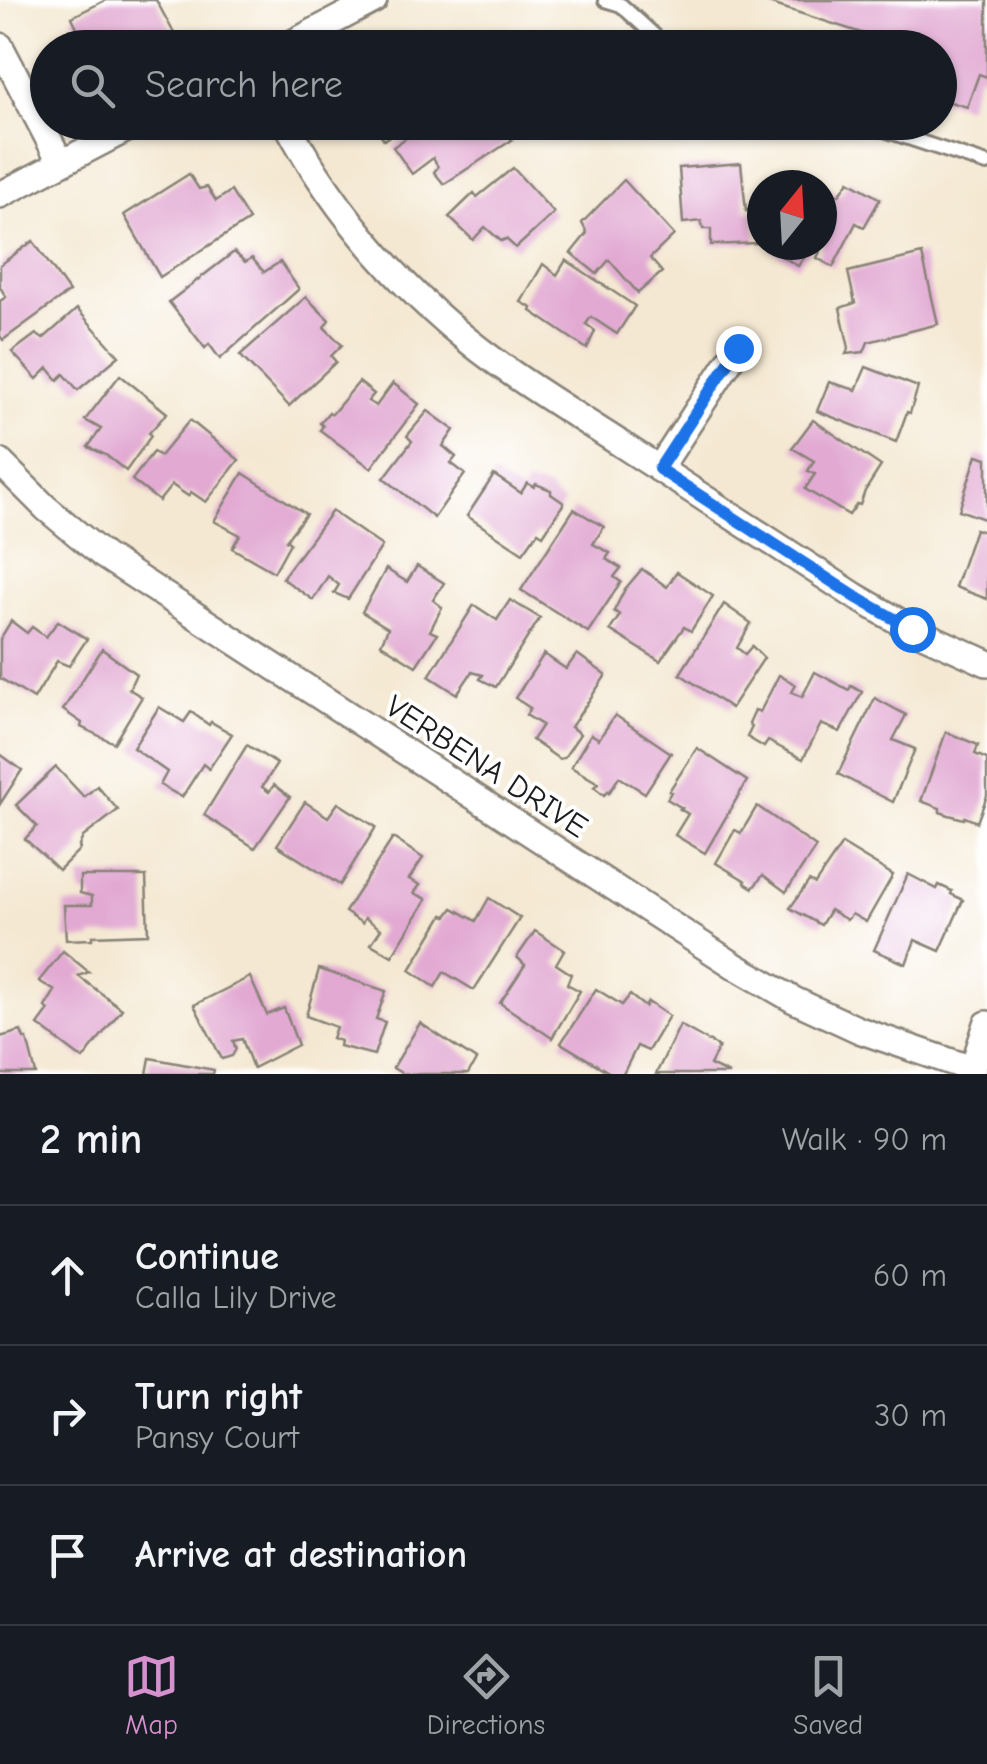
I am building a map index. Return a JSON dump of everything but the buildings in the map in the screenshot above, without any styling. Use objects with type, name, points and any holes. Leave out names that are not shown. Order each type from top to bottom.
[{"type":"street","points":[[318,30],[374,0]]},
{"type":"street","points":[[0,46],[30,103]]},
{"type":"street","points":[[50,140],[62,163]]},
{"type":"street","points":[[0,196],[106,140]]},
{"type":"street","points":[[295,140],[342,212],[383,260],[436,314],[496,362],[854,596],[912,629],[987,663]]},
{"type":"street","points":[[659,469],[738,348]]},
{"type":"street","name":"VERBENA DRIVE","points":[[0,462],[46,508],[104,556],[735,966],[794,1000],[859,1030],[972,1071]]},
{"type":"street","points":[[972,1071],[987,1024]]},
{"type":"lane","points":[[605,0],[620,5],[648,30]]},
{"type":"lane","points":[[914,140],[987,164]]},
{"type":"route","points":[[738,348],[659,469],[854,596],[912,629]]}]
